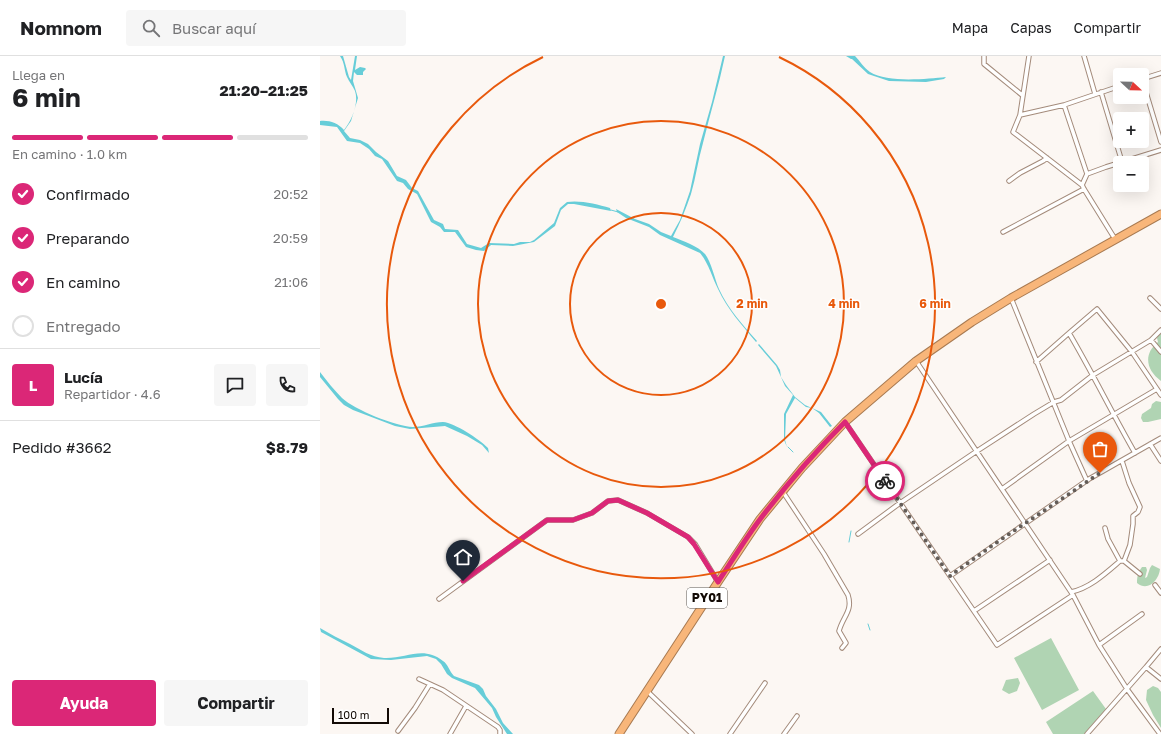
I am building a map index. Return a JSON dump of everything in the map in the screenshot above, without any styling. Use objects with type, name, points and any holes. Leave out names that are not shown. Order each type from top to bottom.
[{"type":"highway","name":"PY01","points":[[619,734],[760,519],[804,465],[845,422],[916,361],[972,322],[1011,298],[1161,214]]},
{"type":"street","points":[[984,56],[984,64],[1022,95]]},
{"type":"street","points":[[1028,56],[1020,115],[1013,132],[1083,187],[1115,239]]},
{"type":"street","points":[[1084,56],[1095,94]]},
{"type":"street","points":[[1149,77],[1161,73]]},
{"type":"street","points":[[1020,115],[1064,105],[1113,88]]},
{"type":"street","points":[[1101,92],[1120,156]]},
{"type":"street","points":[[1149,102],[1161,142]]},
{"type":"street","points":[[1003,232],[1083,187],[1087,174],[1064,105]]},
{"type":"street","points":[[1142,156],[1161,150]]},
{"type":"street","points":[[1009,181],[1020,173],[1042,162],[1046,158]]},
{"type":"street","points":[[1087,174],[1113,165]]},
{"type":"street","points":[[1011,298],[1069,442],[1087,480]]},
{"type":"street","points":[[1150,298],[1161,309]]},
{"type":"street","points":[[1036,362],[1097,310],[1132,352],[1161,395]]},
{"type":"street","points":[[858,534],[900,503],[977,451],[1034,414],[1054,402],[1065,398],[1094,375],[1151,340],[1161,330]]},
{"type":"street","points":[[1069,333],[1094,375],[1135,453]]},
{"type":"street","points":[[1151,340],[1161,352]]},
{"type":"street","points":[[916,361],[1024,524],[1072,593],[1099,645],[1127,689],[1160,734]]},
{"type":"street","points":[[1002,489],[1069,442],[1157,388]]},
{"type":"street","points":[[845,422],[997,645],[1072,593],[1102,576],[1122,561],[1130,545],[1133,516],[1138,512],[1140,507],[1129,484],[1122,461]]},
{"type":"street","points":[[950,576],[1087,480],[1161,438]]},
{"type":"street","points":[[1150,444],[1161,461]]},
{"type":"street","points":[[782,491],[824,554],[848,594],[850,608],[839,631],[846,643],[842,648]]},
{"type":"street","points":[[439,599],[547,520],[573,520],[592,513],[608,501],[618,500],[647,513],[688,537],[718,582]]},
{"type":"street","points":[[1105,528],[1108,539],[1122,561],[1140,574]]},
{"type":"street","points":[[974,611],[1050,560]]},
{"type":"street","points":[[1155,585],[1161,593]]},
{"type":"street","points":[[1099,645],[1142,614]]},
{"type":"street","points":[[1087,734],[1161,649]]},
{"type":"street","points":[[1146,667],[1161,679]]},
{"type":"street","points":[[419,679],[443,690],[498,727],[500,734]]},
{"type":"street","points":[[730,734],[764,683]]},
{"type":"street","points":[[398,731],[430,684]]},
{"type":"street","points":[[647,690],[692,734]]},
{"type":"street","points":[[450,734],[466,706]]},
{"type":"street","points":[[784,734],[796,716]]},
{"type":"green space","points":[[1161,329],[1161,381],[1152,372],[1148,362],[1148,357],[1153,347],[1158,342],[1157,338]]},
{"type":"green space","points":[[1156,401],[1161,402],[1161,419],[1143,422],[1141,418],[1142,414],[1151,408],[1152,404]]},
{"type":"green space","points":[[1152,565],[1160,569],[1158,577],[1155,581],[1152,584],[1145,586],[1137,583],[1138,575],[1142,567],[1146,567],[1147,570],[1145,578],[1147,577]]},
{"type":"green space","points":[[1051,638],[1079,690],[1042,710],[1014,658]]},
{"type":"green space","points":[[1018,678],[1020,683],[1017,691],[1009,694],[1002,690],[1006,680]]},
{"type":"green space","points":[[1153,686],[1158,688],[1161,692],[1161,728],[1146,700],[1147,690]]},
{"type":"green space","points":[[1093,691],[1106,709],[1084,734],[1053,734],[1046,722]]},
{"type":"water","points":[[340,56],[343,56],[351,80],[355,56],[357,56],[355,70],[360,67],[366,69],[363,72],[363,75],[357,75],[354,72],[353,81],[358,98],[354,110],[356,101],[355,91],[347,77],[343,61]]},
{"type":"water","points":[[723,56],[725,56],[723,67],[701,149],[691,194],[673,237],[694,246],[705,254],[709,261],[717,285],[727,303],[757,341],[756,342],[735,317],[726,303],[700,253],[660,235],[649,227],[626,218],[617,212],[616,209],[671,236],[680,220],[690,191],[700,144]]},
{"type":"water","points":[[846,56],[855,56],[870,72],[886,78],[928,79],[946,77],[944,79],[926,82],[889,81],[868,74],[852,59]]},
{"type":"water","points":[[354,112],[351,121],[344,131],[350,138],[360,140],[368,144],[388,161],[397,176],[406,180],[412,188],[418,191],[434,220],[443,224],[445,229],[458,230],[467,244],[481,248],[489,243],[514,244],[520,242],[530,242],[554,223],[560,208],[567,202],[594,204],[610,208],[611,211],[568,204],[561,210],[555,226],[534,242],[513,246],[491,245],[484,251],[466,247],[455,232],[444,232],[440,227],[431,222],[417,194],[408,189],[403,183],[397,181],[382,159],[375,156],[369,149],[360,143],[347,141],[337,127],[320,125],[320,121],[327,121],[336,124],[344,130]]},
{"type":"water","points":[[759,344],[777,365],[780,370],[781,377],[795,397],[805,405],[812,408],[806,407],[795,398],[786,414],[785,440],[787,447],[784,440],[784,414],[793,395],[785,386],[776,366],[758,345]]},
{"type":"water","points":[[320,372],[342,398],[365,412],[386,421],[405,426],[413,427],[439,422],[448,423],[460,428],[479,440],[488,448],[489,453],[482,445],[445,426],[410,429],[395,426],[353,410],[344,405],[338,399],[320,377]]},
{"type":"water","points":[[812,408],[821,412],[832,426],[830,427],[819,413]]},
{"type":"water","points":[[320,628],[366,653],[379,657],[392,658],[421,653],[436,656],[445,662],[454,676],[479,685],[483,689],[503,723],[513,734],[507,734],[492,708],[475,688],[452,678],[447,674],[436,659],[427,656],[391,660],[371,659],[321,632]]},
{"type":"waterway","points":[[611,210],[618,212]]},
{"type":"waterway","points":[[788,447],[793,452]]},
{"type":"waterway","points":[[849,542],[851,531]]},
{"type":"waterway","points":[[868,624],[870,630]]},
{"type":"way so far","points":[[885,481],[927,540],[950,576],[1089,479],[1100,473]]},
{"type":"route","points":[[463,581],[547,520],[573,520],[592,513],[608,501],[618,500],[647,513],[688,537],[718,582],[760,519],[782,491],[845,422],[885,481]]}]
